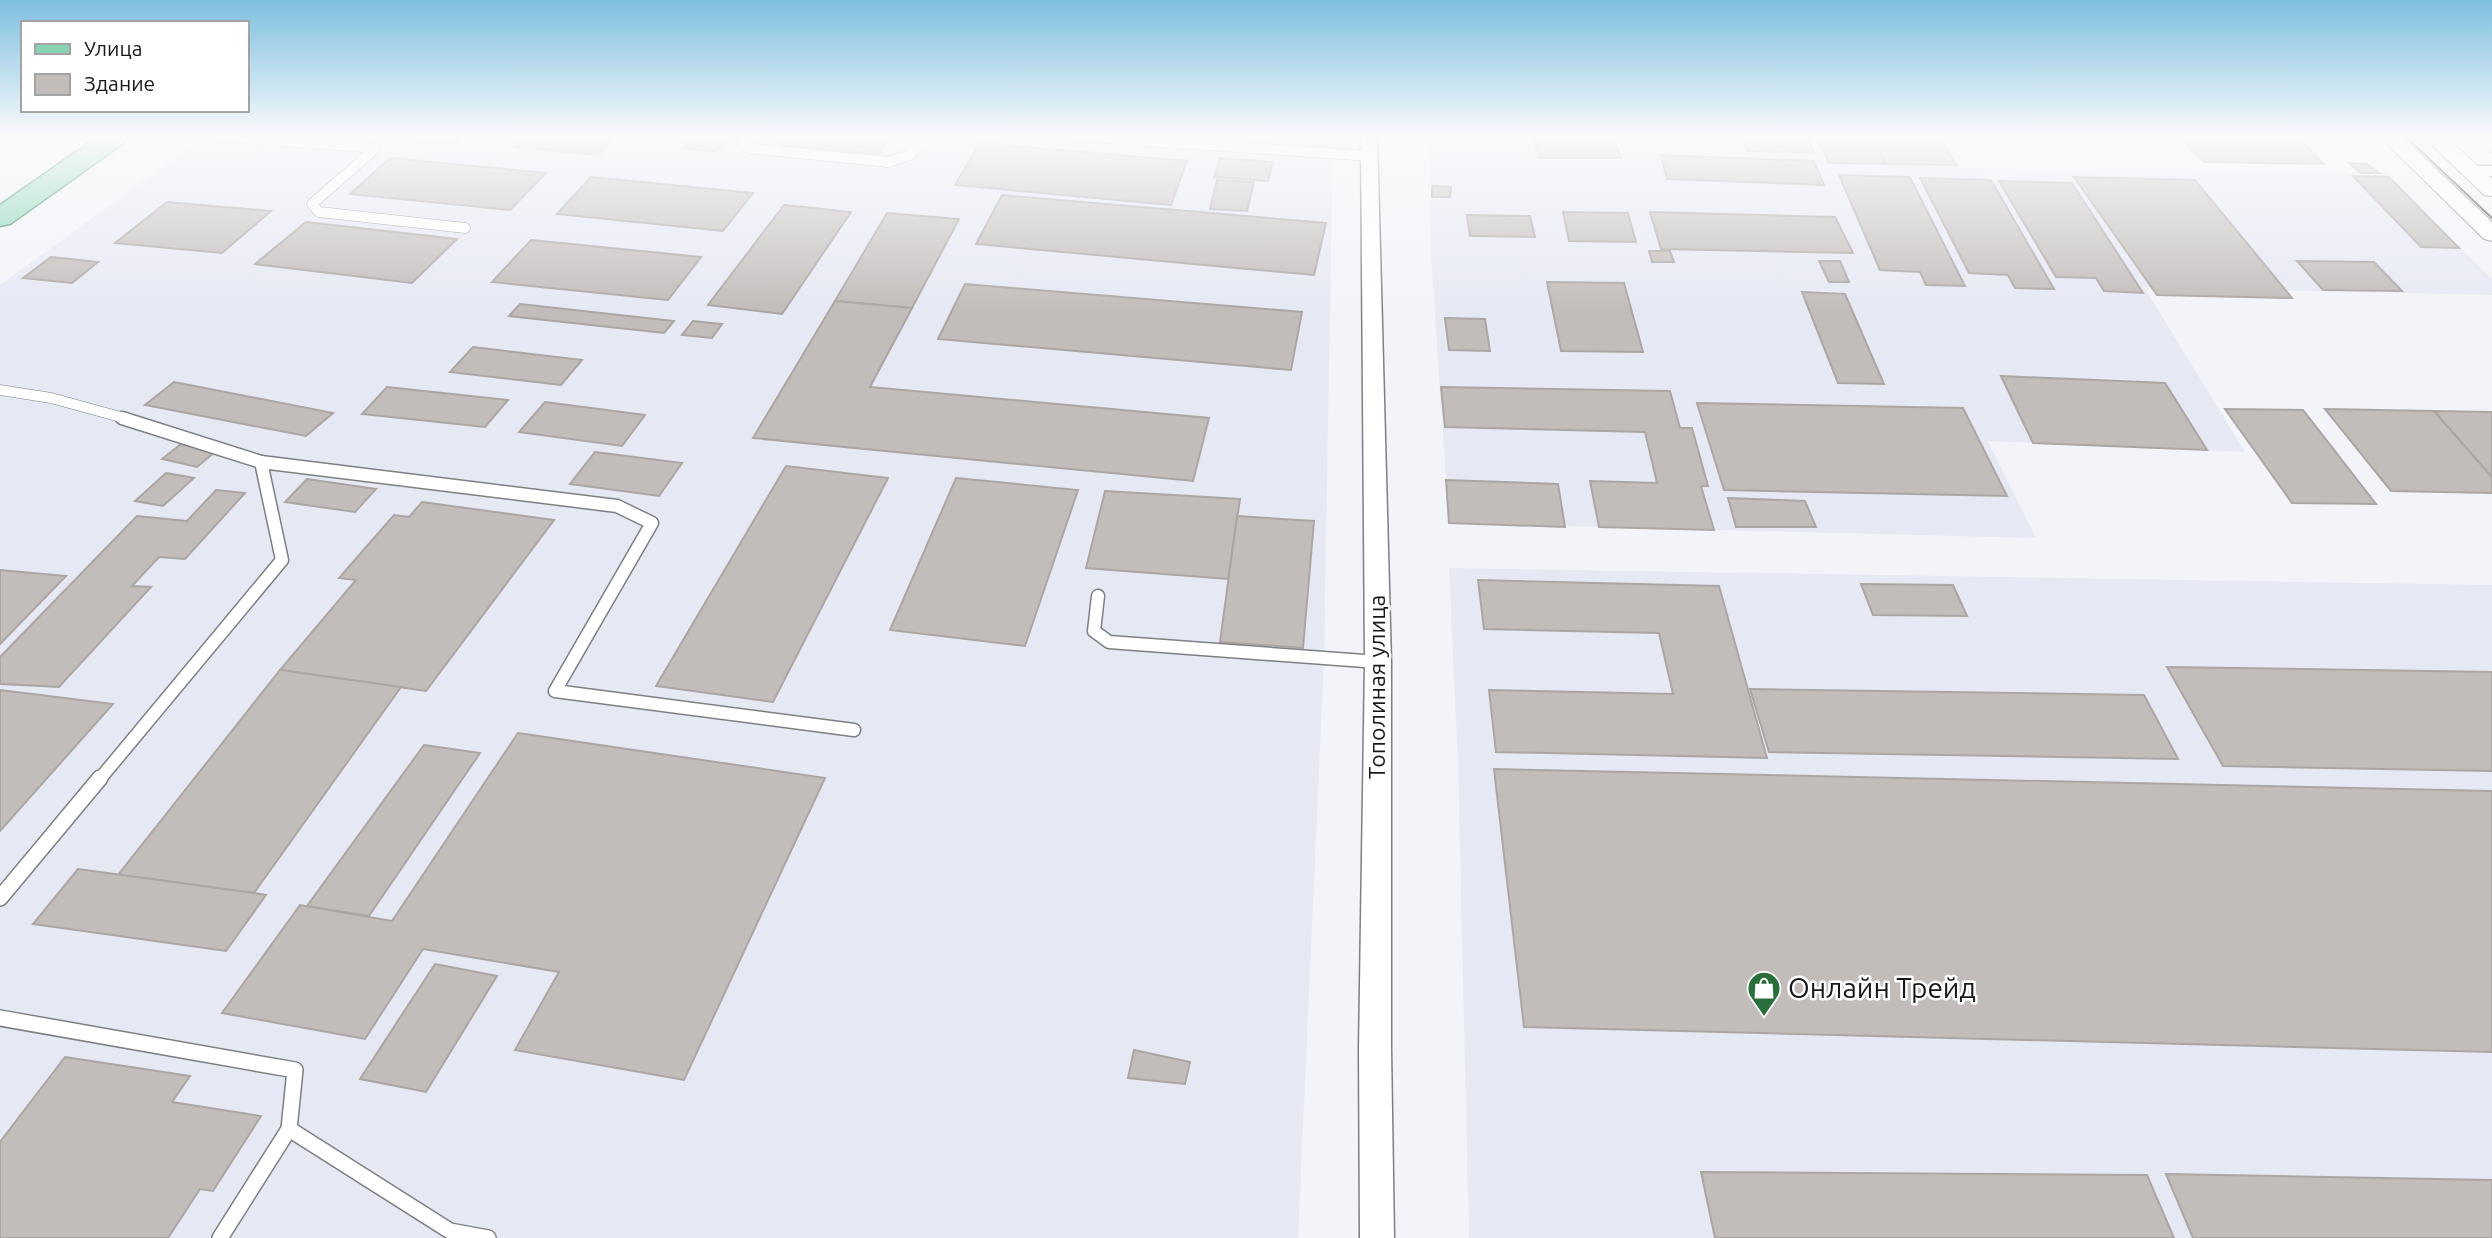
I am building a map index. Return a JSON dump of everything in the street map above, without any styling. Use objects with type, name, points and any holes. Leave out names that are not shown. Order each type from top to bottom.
[{"type":"main road","points":[[0,218],[34,194]]},
{"type":"street","name":"Тополиная улица","points":[[1370,194],[1378,662],[1375,1049],[1377,1238]]},
{"type":"street","points":[[2450,194],[2492,234]]},
{"type":"lane","points":[[324,194],[312,204],[319,212],[465,228]]},
{"type":"lane","points":[[0,390],[51,398],[170,431],[261,463],[617,506],[652,523],[555,691],[853,730]]},
{"type":"lane","points":[[0,898],[282,560],[261,463]]},
{"type":"lane","points":[[1098,596],[1094,631],[1109,642],[1378,662]]},
{"type":"lane","points":[[0,1018],[295,1070],[289,1129],[220,1238]]},
{"type":"lane","points":[[289,1129],[450,1231],[488,1238]]},
{"type":"shaded area","points":[[126,194],[1332,194],[1324,658],[1298,1238],[0,1238],[0,285]]},
{"type":"shaded area","points":[[1430,194],[2406,194],[2492,279],[2492,295],[2144,287],[2245,452],[1988,441],[2036,538],[1449,523],[1430,241]]},
{"type":"shaded area","points":[[1449,568],[2492,585],[2492,1238],[1469,1238],[1458,764]]},
{"type":"building","points":[[350,194],[526,194],[510,210]]},
{"type":"building","points":[[576,194],[752,194],[723,231],[557,214]]},
{"type":"building","points":[[1050,194],[1175,194],[1171,205]]},
{"type":"building","points":[[1214,194],[1251,194],[1247,211],[1210,209]]},
{"type":"building","points":[[1432,194],[1450,194],[1450,197],[1432,197]]},
{"type":"building","points":[[1847,194],[1918,194],[1965,286],[1926,285],[1920,272],[1880,270]]},
{"type":"building","points":[[1928,194],[1999,194],[2054,289],[2015,288],[2008,275],[1969,273]]},
{"type":"building","points":[[2007,194],[2079,194],[2143,293],[2104,291],[2096,278],[2056,277]]},
{"type":"building","points":[[2086,194],[2206,194],[2292,298],[2157,295]]},
{"type":"building","points":[[2370,194],[2406,194],[2459,248],[2421,247]]},
{"type":"building","points":[[1002,195],[1326,223],[1314,275],[976,244]]},
{"type":"building","points":[[167,202],[271,211],[222,253],[115,243]]},
{"type":"building","points":[[784,205],[851,212],[782,314],[708,305]]},
{"type":"building","points":[[1563,212],[1628,213],[1636,242],[1569,241]]},
{"type":"building","points":[[1650,212],[1835,217],[1853,253],[1661,249]]},
{"type":"building","points":[[887,213],[959,219],[912,308],[835,301]]},
{"type":"building","points":[[1467,215],[1530,216],[1535,237],[1470,236]]},
{"type":"building","points":[[306,222],[457,239],[412,283],[255,264]]},
{"type":"building","points":[[531,240],[701,257],[668,300],[492,282]]},
{"type":"building","points":[[1649,251],[1670,251],[1674,262],[1652,262]]},
{"type":"building","points":[[51,257],[98,262],[72,283],[23,278]]},
{"type":"building","points":[[1819,261],[1840,261],[1849,282],[1829,282]]},
{"type":"building","points":[[2297,261],[2374,262],[2402,291],[2323,290]]},
{"type":"building","points":[[1547,282],[1624,283],[1643,352],[1561,351]]},
{"type":"building","points":[[965,284],[1302,312],[1291,370],[938,339]]},
{"type":"building","points":[[1802,292],[1845,294],[1884,384],[1838,383]]},
{"type":"building","points":[[835,301],[912,308],[870,387],[1209,418],[1193,481],[753,438]]},
{"type":"building","points":[[520,304],[674,321],[664,333],[509,316]]},
{"type":"building","points":[[1445,318],[1485,319],[1490,351],[1449,350]]},
{"type":"building","points":[[693,321],[722,324],[712,338],[682,335]]},
{"type":"building","points":[[473,347],[582,360],[561,385],[450,372]]},
{"type":"building","points":[[2001,376],[2165,383],[2207,450],[2033,443]]},
{"type":"building","points":[[174,382],[333,413],[306,436],[145,405]]},
{"type":"building","points":[[387,387],[508,400],[485,427],[362,414]]},
{"type":"building","points":[[1441,387],[1670,391],[1680,428],[1692,428],[1708,486],[1701,486],[1714,530],[1599,527],[1590,481],[1657,483],[1645,432],[1445,427]]},
{"type":"building","points":[[545,402],[645,415],[622,446],[519,432]]},
{"type":"building","points":[[1697,403],[1963,408],[2007,496],[1724,490]]},
{"type":"building","points":[[2225,409],[2303,410],[2376,504],[2292,503]]},
{"type":"building","points":[[2325,409],[2434,411],[2492,477],[2492,493],[2391,491]]},
{"type":"building","points":[[2434,411],[2492,412],[2492,477]]},
{"type":"building","points":[[181,444],[216,451],[197,467],[162,459]]},
{"type":"building","points":[[595,452],[682,463],[659,496],[570,484]]},
{"type":"building","points":[[786,466],[888,478],[773,702],[656,686]]},
{"type":"building","points":[[166,473],[194,478],[163,506],[135,501]]},
{"type":"building","points":[[956,478],[1078,490],[1025,646],[890,630]]},
{"type":"building","points":[[307,479],[376,489],[355,512],[285,502]]},
{"type":"building","points":[[1446,480],[1558,484],[1565,527],[1449,523]]},
{"type":"building","points":[[216,490],[245,493],[185,559],[159,557],[132,586],[151,587],[59,687],[0,684],[0,657],[137,516],[187,521]]},
{"type":"building","points":[[1105,491],[1240,499],[1228,579],[1086,568]]},
{"type":"building","points":[[1728,498],[1805,501],[1816,527],[1736,527]]},
{"type":"building","points":[[422,502],[554,520],[426,691],[280,670],[356,580],[339,578],[394,515],[409,517]]},
{"type":"building","points":[[1237,516],[1314,521],[1303,648],[1220,642]]},
{"type":"building","points":[[0,570],[66,576],[0,644]]},
{"type":"building","points":[[1478,580],[1719,586],[1767,758],[1496,752],[1489,690],[1673,694],[1659,633],[1484,629]]},
{"type":"building","points":[[1861,584],[1953,585],[1967,616],[1873,615]]},
{"type":"building","points":[[2167,667],[2492,672],[2492,771],[2223,766]]},
{"type":"building","points":[[280,670],[401,687],[254,893],[118,875]]},
{"type":"building","points":[[1750,689],[2144,695],[2178,759],[1769,752]]},
{"type":"building","points":[[0,690],[113,704],[0,831]]},
{"type":"building","points":[[518,733],[825,778],[684,1080],[515,1050],[559,972],[423,949],[365,1039],[222,1013],[300,905],[392,921]]},
{"type":"building","points":[[424,745],[480,753],[369,916],[307,906]]},
{"type":"building","points":[[1494,769],[2492,791],[2492,1052],[1524,1027]]},
{"type":"building","points":[[78,869],[266,895],[226,951],[33,924]]},
{"type":"building","points":[[435,964],[497,976],[426,1092],[360,1079]]},
{"type":"building","points":[[1134,1050],[1190,1062],[1185,1084],[1128,1078]]},
{"type":"building","points":[[65,1057],[190,1076],[172,1102],[261,1116],[213,1191],[200,1189],[168,1238],[0,1238],[0,1142]]},
{"type":"building","points":[[1701,1172],[2147,1175],[2174,1238],[1715,1238]]},
{"type":"building","points":[[2166,1174],[2492,1180],[2492,1238],[2193,1238]]},
{"type":"tram line","points":[[2466,194],[2492,218]]},
{"type":"place","name":"Онлайн Трейд","points":[[1764,1018]]}]
